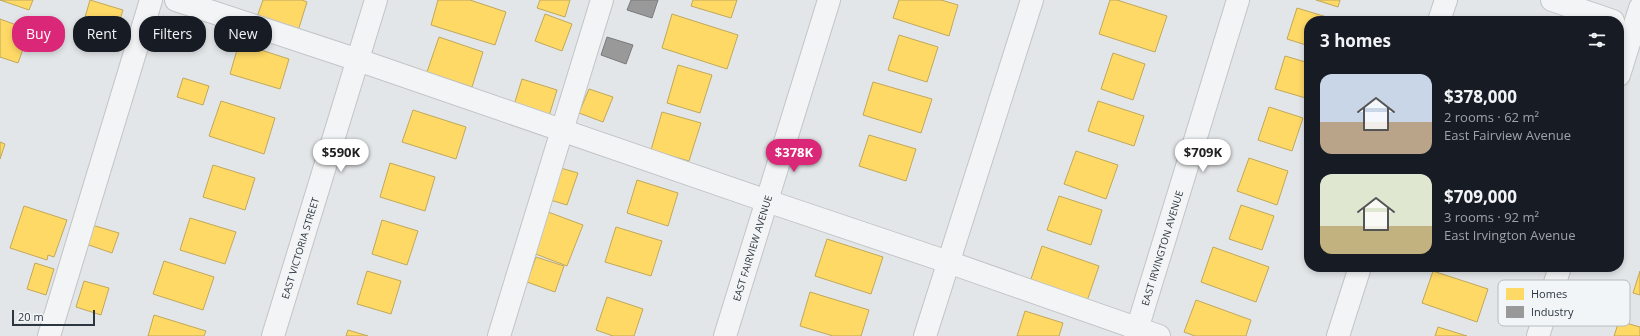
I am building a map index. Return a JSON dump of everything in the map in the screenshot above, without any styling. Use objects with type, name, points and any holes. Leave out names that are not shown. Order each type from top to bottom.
[{"type":"street","points":[[49,336],[151,0]]},
{"type":"street","points":[[176,0],[358,60],[948,262],[1136,332],[1159,336]]},
{"type":"street","name":"EAST VICTORIA STREET","points":[[272,336],[376,0]]},
{"type":"street","points":[[499,336],[602,0]]},
{"type":"street","name":"EAST FAIRVIEW AVENUE","points":[[725,336],[829,0]]},
{"type":"street","points":[[925,336],[1032,0]]},
{"type":"street","name":"EAST IRVINGTON AVENUE","points":[[1136,332],[1238,0]]},
{"type":"street","points":[[1441,16],[1446,0]]},
{"type":"street","points":[[1552,0],[1598,16]]},
{"type":"street","points":[[1624,56],[1633,22]]},
{"type":"street","points":[[1338,336],[1358,272]]},
{"type":"street","points":[[1538,336],[1541,326]]},
{"type":"building: Homes","points":[[0,0],[33,0],[29,10]]},
{"type":"building: Homes","points":[[90,0],[123,10],[121,16],[85,16]]},
{"type":"building: Homes","points":[[263,0],[302,0],[307,2],[298,31],[272,22],[272,16],[257,16]]},
{"type":"building: Homes","points":[[438,0],[470,0],[506,12],[495,45],[431,25]]},
{"type":"building: Homes","points":[[540,0],[570,0],[565,17],[537,8]]},
{"type":"building: Homes","points":[[693,0],[737,0],[731,18],[691,6]]},
{"type":"building: Homes","points":[[899,0],[941,0],[958,5],[949,36],[893,18]]},
{"type":"building: Homes","points":[[1110,0],[1117,0],[1167,16],[1155,52],[1099,34]]},
{"type":"building: Homes","points":[[1316,0],[1340,0],[1338,7]]},
{"type":"building: Homes","points":[[1297,8],[1323,16],[1304,16],[1304,44],[1287,39]]},
{"type":"building: Homes","points":[[545,14],[572,24],[562,51],[535,41]]},
{"type":"building: Homes","points":[[672,14],[738,35],[727,69],[662,48]]},
{"type":"building: Homes","points":[[0,19],[12,23],[12,52],[22,52],[18,63],[0,57]]},
{"type":"building: Homes","points":[[899,35],[938,47],[927,82],[888,70]]},
{"type":"building: Homes","points":[[439,37],[483,52],[472,87],[427,72]]},
{"type":"building: Homes","points":[[236,52],[267,52],[289,59],[280,89],[230,74]]},
{"type":"building: Homes","points":[[1113,53],[1145,64],[1133,100],[1101,89]]},
{"type":"building: Homes","points":[[1285,56],[1304,62],[1304,98],[1275,89]]},
{"type":"building: Homes","points":[[678,65],[712,75],[700,113],[667,103]]},
{"type":"building: Homes","points":[[183,78],[209,86],[203,105],[177,97]]},
{"type":"building: Homes","points":[[522,79],[557,90],[549,116],[514,105]]},
{"type":"building: Homes","points":[[873,82],[932,99],[921,133],[863,115]]},
{"type":"building: Homes","points":[[589,89],[613,97],[603,122],[579,113]]},
{"type":"building: Homes","points":[[221,101],[275,118],[264,154],[209,136]]},
{"type":"building: Homes","points":[[1098,101],[1144,116],[1134,146],[1088,131]]},
{"type":"building: Homes","points":[[1269,107],[1303,118],[1292,151],[1258,140]]},
{"type":"building: Homes","points":[[413,110],[466,127],[456,159],[402,142]]},
{"type":"building: Homes","points":[[662,112],[701,123],[689,161],[651,150]]},
{"type":"building: Homes","points":[[869,135],[916,149],[906,181],[859,166]]},
{"type":"building: Homes","points":[[0,142],[5,144],[0,159]]},
{"type":"building: Homes","points":[[1076,151],[1118,165],[1106,199],[1064,184]]},
{"type":"building: Homes","points":[[1249,158],[1288,171],[1277,205],[1237,191]]},
{"type":"building: Homes","points":[[390,163],[435,177],[425,211],[380,197]]},
{"type":"building: Homes","points":[[213,165],[255,178],[245,210],[203,197]]},
{"type":"building: Homes","points":[[557,167],[578,173],[567,205],[547,199]]},
{"type":"building: Homes","points":[[637,180],[678,193],[668,226],[627,213]]},
{"type":"building: Homes","points":[[1059,196],[1102,210],[1091,245],[1047,230]]},
{"type":"building: Homes","points":[[1241,205],[1274,216],[1262,250],[1229,239]]},
{"type":"building: Homes","points":[[24,206],[67,220],[54,257],[48,255],[47,260],[10,248]]},
{"type":"building: Homes","points":[[548,212],[583,225],[567,266],[533,253]]},
{"type":"building: Homes","points":[[190,218],[236,232],[225,264],[180,250]]},
{"type":"building: Homes","points":[[382,220],[418,231],[407,265],[372,254]]},
{"type":"building: Homes","points":[[92,225],[119,233],[112,253],[86,244]]},
{"type":"building: Homes","points":[[616,227],[662,241],[651,276],[605,262]]},
{"type":"building: Homes","points":[[827,239],[883,257],[871,294],[815,276]]},
{"type":"building: Homes","points":[[1042,246],[1099,266],[1087,301],[1030,282]]},
{"type":"building: Homes","points":[[1213,247],[1269,267],[1256,302],[1201,282]]},
{"type":"building: Homes","points":[[536,257],[564,266],[555,292],[527,282]]},
{"type":"building: Homes","points":[[164,261],[214,277],[203,310],[153,294]]},
{"type":"building: Homes","points":[[35,263],[54,269],[46,295],[27,289]]},
{"type":"building: Homes","points":[[367,271],[401,281],[391,314],[357,304]]},
{"type":"building: Homes","points":[[1640,271],[1640,295],[1633,293]]},
{"type":"building: Homes","points":[[1433,272],[1488,289],[1477,322],[1422,303]]},
{"type":"building: Homes","points":[[84,281],[109,288],[101,315],[76,307]]},
{"type":"building: Homes","points":[[810,292],[869,310],[861,336],[833,336],[800,326]]},
{"type":"building: Homes","points":[[607,297],[643,309],[634,336],[613,336],[596,330]]},
{"type":"building: Homes","points":[[1196,300],[1251,320],[1246,336],[1195,336],[1184,332]]},
{"type":"building: Homes","points":[[1025,311],[1063,323],[1059,336],[1017,336]]},
{"type":"building: Homes","points":[[154,315],[206,331],[204,336],[148,336]]},
{"type":"building: Homes","points":[[1630,324],[1640,327],[1640,336],[1614,336],[1617,326],[1630,326]]},
{"type":"building: Homes","points":[[1438,327],[1467,336],[1435,336]]},
{"type":"building: Homes","points":[[348,330],[368,336],[346,336]]},
{"type":"building: Industry","points":[[631,0],[658,0],[652,18],[627,10]]},
{"type":"building: Industry","points":[[607,37],[633,45],[626,64],[601,55]]}]
